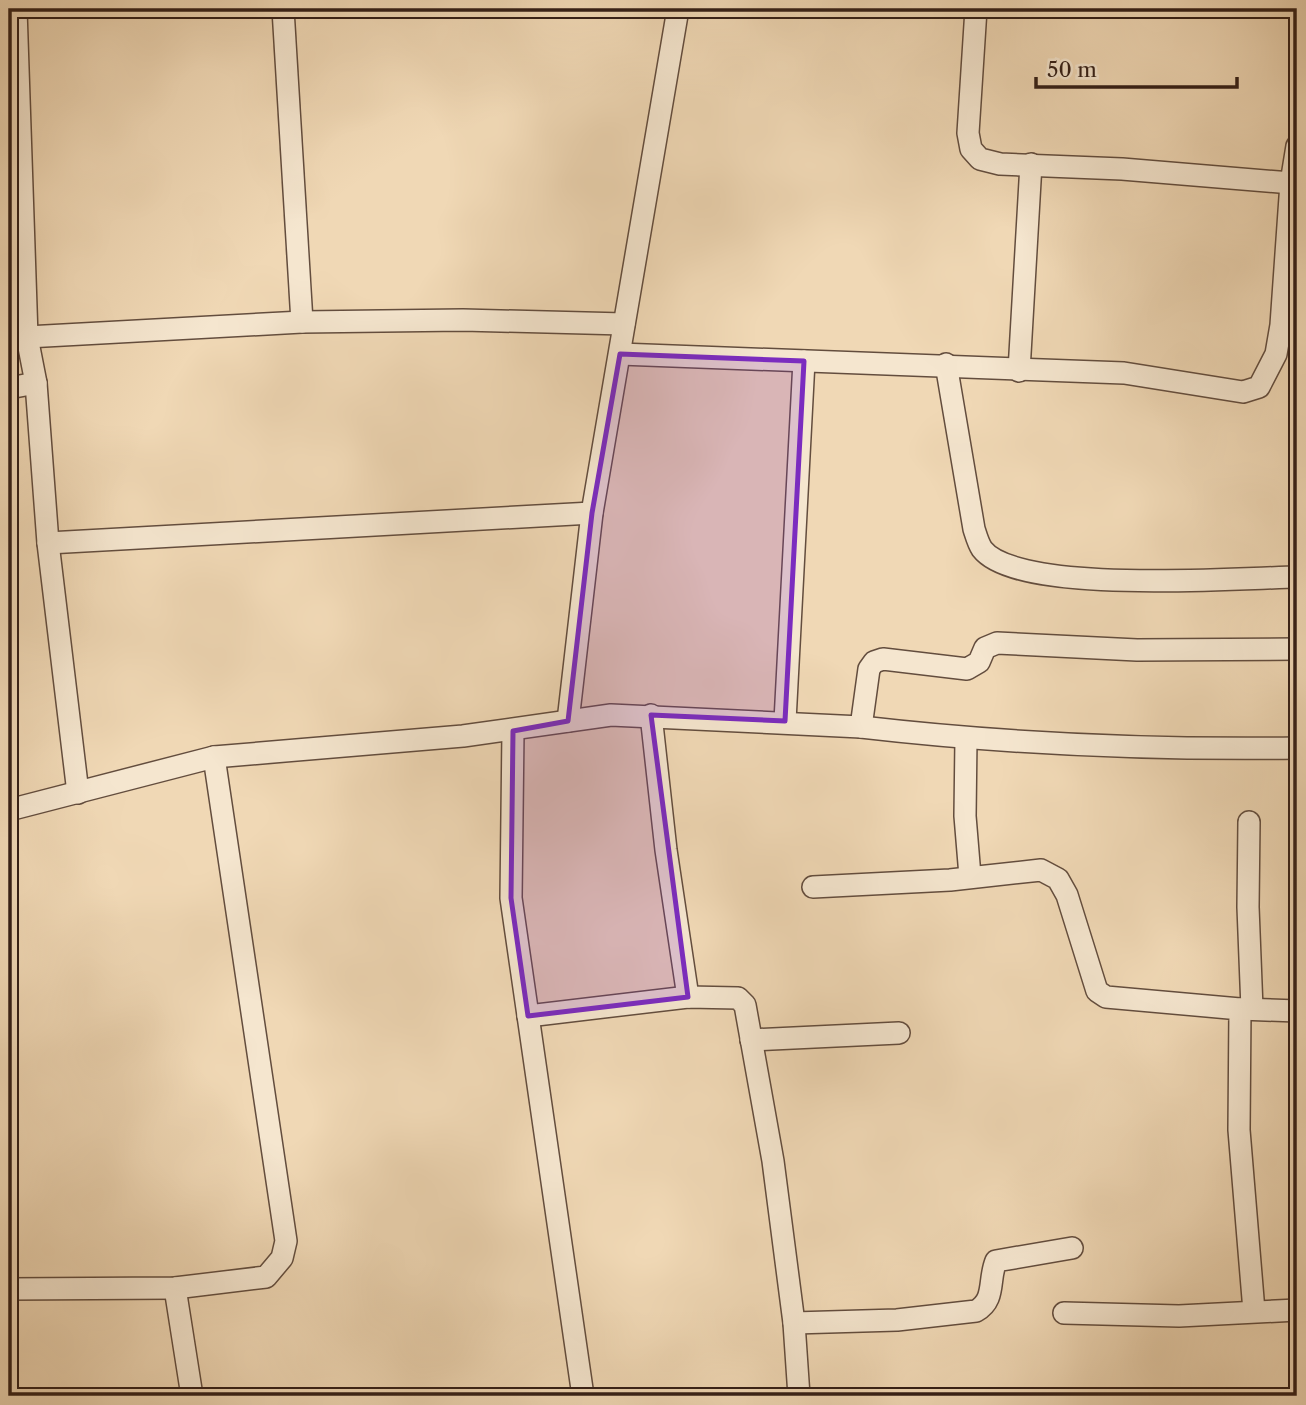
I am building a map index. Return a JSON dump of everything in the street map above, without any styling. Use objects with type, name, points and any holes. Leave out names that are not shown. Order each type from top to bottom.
[{"type":"street","points":[[16,9],[16,232],[27,337],[36,383],[48,543],[78,793]]},
{"type":"street","points":[[283,9],[302,322]]},
{"type":"street","points":[[568,721],[592,513],[678,9]]},
{"type":"street","points":[[975,9],[968,133],[971,149],[980,159],[1000,164],[1291,183]]},
{"type":"street","points":[[620,354],[946,364],[1019,371],[1124,373],[1243,392],[1259,387],[1276,354],[1281,325],[1291,183],[1297,146]]},
{"type":"street","points":[[1019,371],[1031,164]]},
{"type":"street","points":[[27,337],[302,322],[463,320],[624,324]]},
{"type":"street","points":[[785,721],[804,361]]},
{"type":"street","points":[[946,364],[974,529],[982,550],[992,557],[1029,572],[1107,581],[1297,577]]},
{"type":"street","points":[[9,388],[36,383]]},
{"type":"street","points":[[48,543],[592,513]]},
{"type":"street","points":[[861,727],[869,669],[874,662],[883,659],[968,669],[979,662],[985,648],[997,643],[1136,650],[1297,649]]},
{"type":"street","points":[[9,810],[214,757],[513,731],[611,715],[785,721],[965,739],[1158,750],[1297,748]]},
{"type":"street","points":[[652,715],[666,850],[688,997]]},
{"type":"street","points":[[513,731],[511,898],[583,1396]]},
{"type":"street","points":[[965,739],[965,816],[970,876]]},
{"type":"street","points":[[9,1289],[175,1288],[266,1277],[282,1258],[286,1241],[214,757]]},
{"type":"street","points":[[1249,822],[1246,1009],[1239,1130],[1254,1311]]},
{"type":"street","points":[[813,887],[950,880],[1041,870],[1058,878],[1086,948],[1097,990],[1106,997],[1246,1009],[1297,1010]]},
{"type":"street","points":[[528,1016],[688,997],[738,998],[744,1005],[773,1161],[794,1323],[799,1396]]},
{"type":"street","points":[[751,1040],[899,1033]]},
{"type":"street","points":[[794,1323],[897,1320],[976,1311],[985,1306],[990,1296],[996,1261],[1072,1248]]},
{"type":"street","points":[[175,1288],[192,1396]]},
{"type":"street","points":[[1065,1313],[1179,1316],[1297,1310]]},
{"type":"highlighted area","points":[[620,354],[804,361],[785,721],[651,715],[688,997],[528,1016],[511,898],[513,731],[568,721],[592,513]]}]
